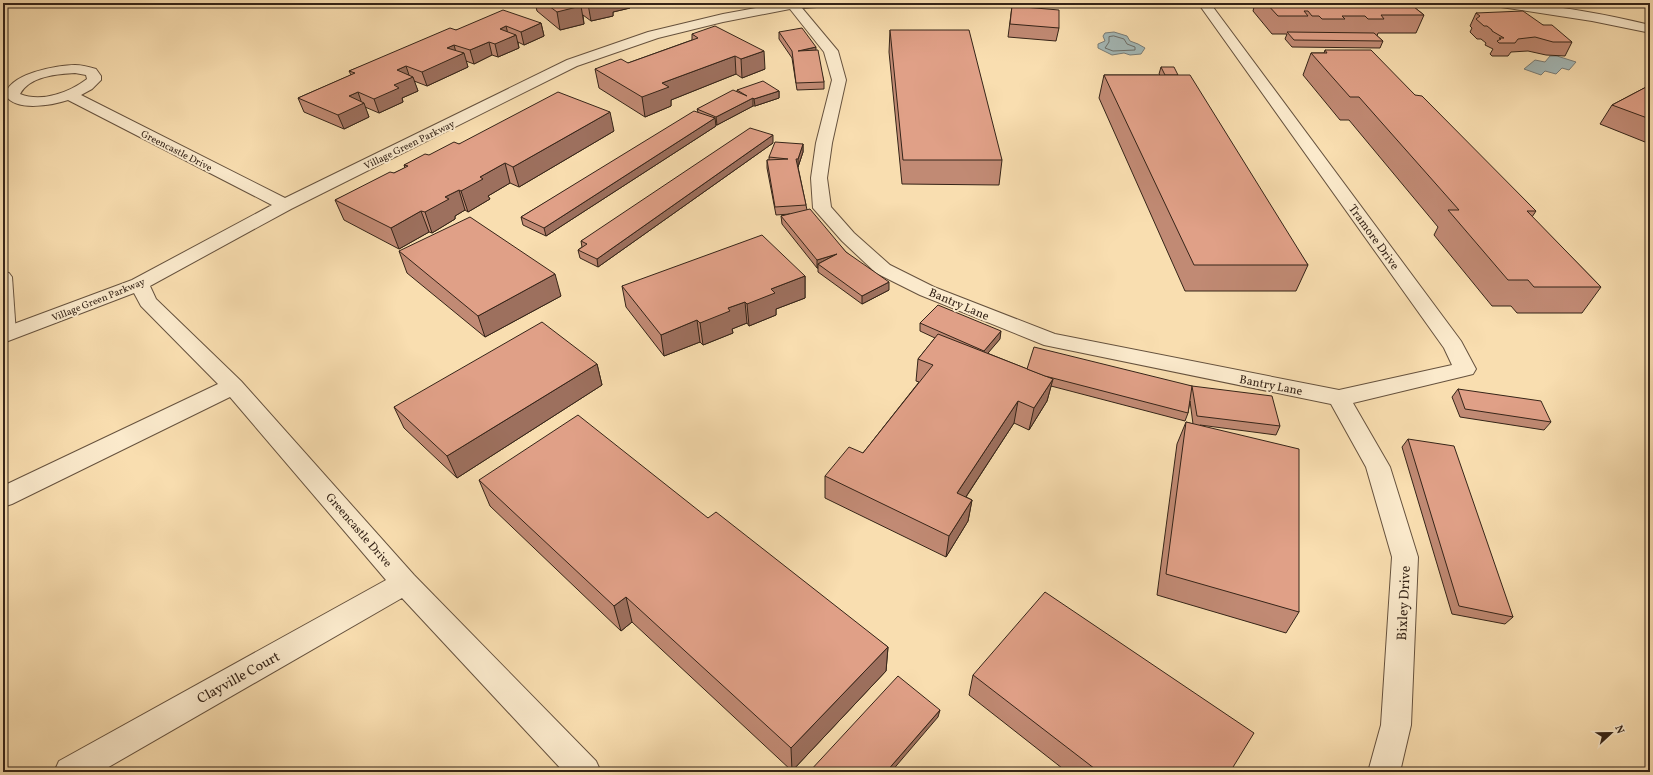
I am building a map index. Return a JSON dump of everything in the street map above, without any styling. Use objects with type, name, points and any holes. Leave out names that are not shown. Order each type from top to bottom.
[{"type":"street","name":"Village Green Parkway","points":[[4,335],[140,284],[285,205],[572,63],[652,34],[792,4],[827,3]]},
{"type":"street","name":"Tramore Drive","points":[[1204,3],[1454,346],[1465,369],[1339,398]]},
{"type":"street","points":[[1501,3],[1592,17],[1649,28]]},
{"type":"street","points":[[1592,17],[1594,3]]},
{"type":"street","name":"Bantry Lane","points":[[792,4],[832,51],[839,80],[824,143],[819,178],[822,208],[848,236],[883,269],[934,294],[1051,340],[1339,398]]},
{"type":"street","points":[[80,70],[91,72],[94,76],[94,80],[89,85],[70,94],[42,101],[28,102],[19,100],[13,96],[13,92],[17,86],[26,81],[52,72],[80,70]]},
{"type":"street","name":"Greencastle Drive","points":[[70,94],[285,205]]},
{"type":"street","name":"Greencastle Drive","points":[[140,284],[148,302],[233,386],[405,583],[585,772]]},
{"type":"street","points":[[3,497],[233,386]]},
{"type":"street","name":"Bixley Drive","points":[[1339,398],[1378,467],[1405,557],[1396,725],[1384,772]]},
{"type":"street","name":"Clayville Court","points":[[70,772],[405,583]]},
{"type":"lane","points":[[3,277],[4,335]]},
{"type":"water","points":[[1114,32],[1127,36],[1130,41],[1145,48],[1141,54],[1130,55],[1124,53],[1112,55],[1098,48],[1098,44],[1105,41],[1103,36],[1105,33]]},
{"type":"water","points":[[1550,56],[1557,56],[1576,62],[1569,70],[1562,68],[1556,74],[1545,71],[1541,75],[1524,69],[1535,60],[1545,62]]},
{"type":"building","points":[[545,3],[577,3],[581,6],[557,12]]},
{"type":"building","points":[[1266,3],[1409,3],[1424,15],[1381,15],[1384,19],[1368,19],[1365,16],[1342,16],[1345,19],[1322,19],[1319,16],[1312,16],[1308,11],[1304,11],[1308,16],[1278,16]]},
{"type":"building","points":[[1012,6],[1059,10],[1059,28],[1010,24]]},
{"type":"building","points":[[503,10],[541,23],[521,32],[506,26],[500,29],[516,35],[495,44],[489,42],[470,50],[454,45],[447,48],[464,53],[422,72],[406,66],[397,70],[413,77],[394,85],[399,88],[374,99],[358,92],[349,96],[364,103],[338,115],[298,98],[355,73],[349,71],[450,28],[456,30]]},
{"type":"building","points":[[1523,11],[1543,25],[1552,25],[1572,42],[1553,42],[1535,37],[1518,39],[1515,43],[1499,43],[1497,41],[1501,39],[1499,38],[1504,38],[1492,31],[1487,26],[1484,26],[1476,19],[1480,16],[1476,13]]},
{"type":"building","points":[[715,26],[764,51],[741,59],[735,56],[662,83],[669,87],[642,97],[595,69],[621,59],[628,63],[698,38],[692,34]]},
{"type":"building","points":[[802,28],[816,47],[798,51],[818,50],[824,82],[796,83],[792,51],[779,32]]},
{"type":"building","points":[[890,30],[969,30],[1002,160],[903,160]]},
{"type":"building","points":[[1287,32],[1374,33],[1383,41],[1294,40]]},
{"type":"building","points":[[1325,50],[1371,50],[1415,95],[1422,96],[1536,211],[1527,211],[1601,287],[1534,287],[1528,280],[1508,280],[1448,210],[1459,210],[1359,97],[1350,97],[1311,53],[1327,53]]},
{"type":"building","points":[[1161,67],[1174,67],[1178,75],[1165,75]]},
{"type":"building","points":[[1104,75],[1190,75],[1308,265],[1194,265]]},
{"type":"building","points":[[763,81],[779,91],[754,99],[753,98],[716,117],[697,109],[733,90],[747,96],[737,90]]},
{"type":"building","points":[[1650,85],[1650,119],[1612,105]]},
{"type":"building","points":[[558,92],[610,112],[513,167],[505,163],[480,177],[483,179],[461,191],[459,190],[445,197],[449,199],[425,212],[421,211],[391,228],[335,200],[390,172],[394,173],[408,166],[404,165],[425,154],[429,155],[454,142],[459,144]]},
{"type":"building","points":[[694,111],[715,118],[544,228],[521,217]]},
{"type":"building","points":[[750,128],[773,135],[597,259],[578,250],[587,244],[581,241]]},
{"type":"building","points":[[775,142],[803,144],[798,159],[796,159],[806,205],[775,207],[767,160],[788,159],[769,157]]},
{"type":"building","points":[[810,209],[846,252],[889,282],[862,296],[818,264],[837,254],[817,260],[781,216]]},
{"type":"building","points":[[470,217],[555,274],[478,316],[399,251]]},
{"type":"building","points":[[762,235],[805,276],[771,289],[775,293],[747,304],[745,302],[728,308],[730,311],[700,323],[697,320],[661,335],[622,286]]},
{"type":"building","points":[[938,305],[1001,331],[984,351],[920,323]]},
{"type":"building","points":[[542,322],[597,364],[447,456],[394,407]]},
{"type":"building","points":[[938,334],[1053,379],[1034,408],[1018,401],[957,493],[972,500],[949,536],[825,476],[849,447],[863,453],[933,365],[918,359]]},
{"type":"building","points":[[1034,347],[1192,386],[1188,413],[1045,376],[1027,369]]},
{"type":"building","points":[[1192,386],[1272,396],[1280,426],[1197,416]]},
{"type":"building","points":[[1458,389],[1541,401],[1551,422],[1465,409]]},
{"type":"building","points":[[578,415],[708,518],[716,512],[888,647],[791,748],[626,597],[614,606],[479,480]]},
{"type":"building","points":[[1186,422],[1299,449],[1299,612],[1166,574]]},
{"type":"building","points":[[1408,439],[1454,446],[1513,617],[1459,606]]},
{"type":"building","points":[[1045,592],[1254,733],[1230,772],[1099,772],[973,675]]},
{"type":"building","points":[[898,676],[940,710],[886,772],[809,772]]}]
